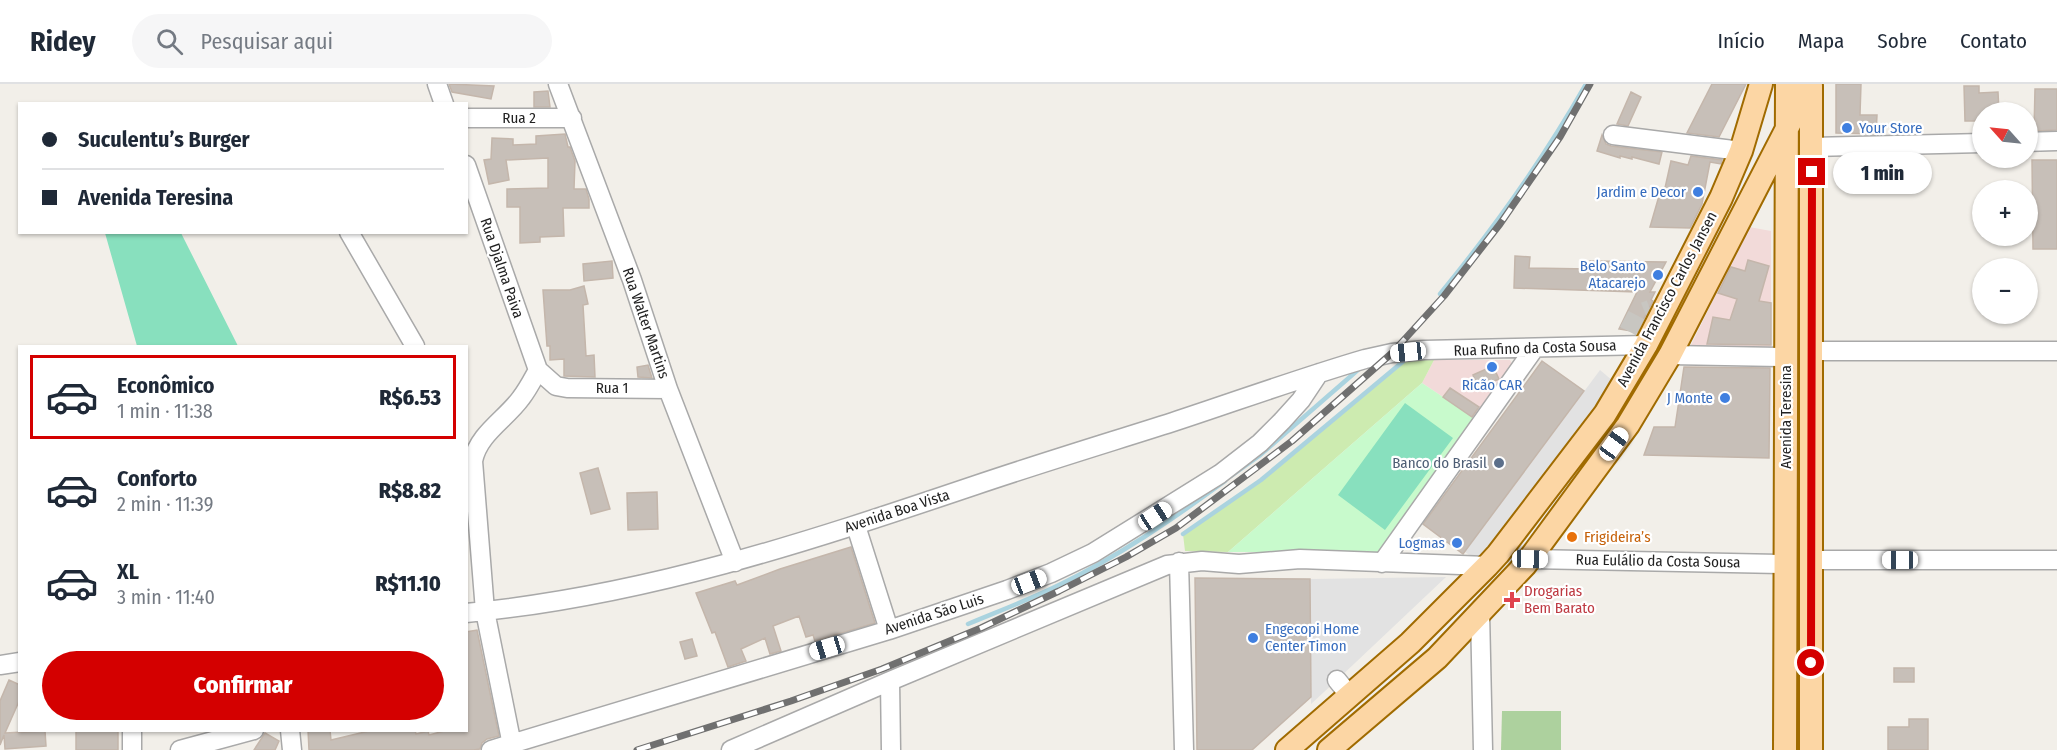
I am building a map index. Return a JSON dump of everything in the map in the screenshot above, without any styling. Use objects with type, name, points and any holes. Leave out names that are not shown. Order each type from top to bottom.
[{"type":"main road","name":"Avenida Francisco Carlos Jansen","points":[[1287,750],[1344,688],[1410,643],[1487,566],[1605,414],[1634,340],[1692,257],[1741,151],[1761,84]]},
{"type":"main road","name":"Avenida Teresina","points":[[1785,750],[1787,84]]},
{"type":"main road","name":"Avenida Francisco Carlos Jansen","points":[[1329,750],[1437,658],[1530,559],[1628,425],[1670,355],[1811,84]]},
{"type":"main road","name":"Avenida Teresina","points":[[1811,84],[1811,750]]},
{"type":"main road","points":[[1692,257],[1714,269]]},
{"type":"main road","points":[[1786,429],[1811,429]]},
{"type":"main road","points":[[1784,642],[1811,641]]},
{"type":"street","points":[[437,84],[443,102]]},
{"type":"street","name":"Rua Walter Martins","points":[[558,84],[632,280],[668,389],[735,562]]},
{"type":"street","name":"Rua 2","points":[[468,118],[572,118]]},
{"type":"street","points":[[1613,135],[1741,151]]},
{"type":"street","points":[[2038,142],[2057,141]]},
{"type":"street","points":[[1811,147],[1972,143]]},
{"type":"street","name":"Rua Djalma Paiva","points":[[468,171],[538,370]]},
{"type":"street","points":[[350,234],[414,345]]},
{"type":"street","name":"Rua Rufino da Costa Sousa","points":[[1319,373],[1365,359],[1424,350],[1534,349],[1634,340]]},
{"type":"street","points":[[1382,563],[1534,349]]},
{"type":"street","points":[[1811,351],[2057,351]]},
{"type":"street","points":[[1670,355],[1786,357]]},
{"type":"street","points":[[512,746],[485,611],[471,443],[485,437],[521,399],[538,370]]},
{"type":"street","name":"Rua 1","points":[[538,370],[556,386],[567,388],[668,389]]},
{"type":"street","name":"Avenida Boa Vista","points":[[468,613],[619,591],[735,562],[856,525],[1319,373]]},
{"type":"street","name":"Avenida São Luis","points":[[491,750],[512,746],[889,630],[1051,573],[1093,553],[1220,474],[1260,443],[1301,400],[1319,373]]},
{"type":"street","points":[[856,525],[889,630]]},
{"type":"street","points":[[731,750],[890,681],[1179,562],[1239,564],[1300,559],[1487,566]]},
{"type":"street","name":"Rua Eulálio da Costa Sousa","points":[[1530,559],[1785,564]]},
{"type":"street","points":[[1811,561],[2057,560]]},
{"type":"street","points":[[1179,562],[1184,750]]},
{"type":"street","points":[[1480,612],[1483,750]]},
{"type":"street","points":[[0,665],[18,662]]},
{"type":"street","points":[[890,681],[891,750]]},
{"type":"street","points":[[132,732],[132,750]]},
{"type":"street","points":[[180,750],[247,732]]},
{"type":"street","points":[[290,732],[292,750]]},
{"type":"shaded area","points":[[1749,227],[1771,231],[1771,347],[1691,345]]},
{"type":"shaded area","points":[[1434,360],[1510,360],[1513,366],[1476,419],[1422,383]]},
{"type":"shaded area","points":[[1600,370],[1613,381],[1479,562],[1465,552]]},
{"type":"shaded area","points":[[1446,577],[1337,680],[1311,704],[1310,579]]},
{"type":"green space","points":[[105,234],[182,234],[237,345],[137,345]]},
{"type":"green space","points":[[1406,359],[1434,360],[1422,383],[1228,552],[1185,551],[1183,534],[1261,480]]},
{"type":"green space","points":[[1422,383],[1476,419],[1379,552],[1228,552]]},
{"type":"green space","points":[[1405,403],[1453,438],[1385,530],[1338,495]]},
{"type":"green space","points":[[1502,711],[1561,711],[1561,750],[1501,750]]},
{"type":"building","points":[[449,84],[494,86],[491,99],[452,92]]},
{"type":"building","points":[[1712,84],[1746,84],[1719,137],[1687,133]]},
{"type":"building","points":[[1836,84],[1861,84],[1860,115],[1877,115],[1876,134],[1836,133]]},
{"type":"building","points":[[1964,86],[1979,86],[1979,93],[1998,92],[1998,102],[1972,102],[1972,121],[1965,121]]},
{"type":"building","points":[[2035,89],[2057,89],[2057,130],[2038,131],[2038,102],[2035,102]]},
{"type":"building","points":[[548,91],[550,107],[534,107],[534,92]]},
{"type":"building","points":[[1631,92],[1641,97],[1628,126],[1617,124]]},
{"type":"building","points":[[565,134],[575,161],[574,189],[586,189],[589,208],[563,208],[564,236],[540,237],[540,242],[520,243],[520,207],[507,207],[507,189],[548,188],[548,158],[506,160],[509,180],[489,184],[484,160],[491,159],[492,138],[513,139],[513,145],[536,144],[536,136]]},
{"type":"building","points":[[1602,135],[1606,144],[1611,146],[1662,152],[1659,164],[1632,157],[1632,159],[1620,156],[1620,158],[1597,151]]},
{"type":"building","points":[[1691,156],[1722,160],[1721,164],[1710,162],[1702,204],[1690,228],[1650,227],[1659,196],[1663,197],[1671,161],[1688,165]]},
{"type":"building","points":[[2038,160],[2057,160],[2057,249],[2033,249],[2033,246],[2038,246],[2038,180],[2032,180],[2032,168],[2038,168]]},
{"type":"building","points":[[1515,256],[1530,257],[1529,268],[1590,269],[1590,261],[1666,262],[1650,292],[1655,292],[1651,300],[1653,301],[1637,332],[1619,329],[1637,292],[1514,288]]},
{"type":"building","points":[[1748,260],[1769,266],[1759,301],[1771,303],[1771,345],[1707,344],[1713,317],[1730,320],[1737,299],[1718,293],[1731,267],[1745,271]]},
{"type":"building","points":[[612,261],[613,278],[584,281],[583,264]]},
{"type":"building","points":[[584,286],[588,304],[583,305],[586,356],[594,355],[595,377],[564,376],[564,359],[550,360],[543,290],[570,290]]},
{"type":"building","points":[[1542,361],[1584,391],[1463,554],[1423,524]]},
{"type":"building","points":[[648,365],[652,378],[638,377],[637,367]]},
{"type":"building","points":[[1493,366],[1499,379],[1478,388],[1473,375]]},
{"type":"building","name":"J Monte","points":[[1684,367],[1770,368],[1769,458],[1644,455],[1654,427],[1675,427]]},
{"type":"building","points":[[1450,388],[1479,407],[1472,417],[1443,397]]},
{"type":"building","points":[[598,468],[610,509],[591,514],[580,473]]},
{"type":"building","points":[[657,492],[658,529],[628,530],[627,493]]},
{"type":"building","points":[[851,547],[875,623],[815,641],[813,635],[806,637],[799,616],[773,626],[781,651],[770,654],[765,638],[741,649],[746,661],[728,667],[715,632],[712,633],[696,593],[735,581],[737,585]]},
{"type":"building","name":"Engecopi Home Center Timon","points":[[1195,578],[1310,579],[1311,697],[1252,750],[1197,750]]},
{"type":"building","points":[[477,630],[499,736],[487,739],[482,743],[480,749],[473,750],[309,750],[308,732],[330,732],[331,740],[365,732],[416,732],[416,734],[428,732],[429,735],[440,732],[468,732],[468,632]]},
{"type":"building","points":[[692,639],[697,656],[685,659],[680,642]]},
{"type":"building","points":[[1894,668],[1914,668],[1914,682],[1894,682]]},
{"type":"building","points":[[9,680],[18,684],[18,704],[5,733],[45,732],[46,746],[5,749],[4,735],[0,745],[0,701]]},
{"type":"building","points":[[1909,719],[1928,719],[1928,750],[1888,750],[1888,727],[1909,727]]},
{"type":"building","points":[[76,732],[118,732],[118,750],[76,750]]},
{"type":"building","points":[[265,733],[279,741],[275,750],[254,750]]},
{"type":"waterway","points":[[1440,294],[1518,192],[1586,84]]},
{"type":"waterway","points":[[1183,534],[1261,480],[1406,359]]},
{"type":"waterway","points":[[1231,476],[1259,456],[1359,369]]},
{"type":"waterway","points":[[968,624],[1027,600],[1083,573],[1166,523],[1225,481]]},
{"type":"tunnel","points":[[1628,331],[1637,314],[1650,309]]},
{"type":"railway","points":[[637,750],[791,701],[882,669],[981,628],[1059,591],[1126,557],[1176,528],[1292,441],[1392,353],[1444,296],[1500,224],[1560,137],[1590,84]]},
{"type":"place","name":"Your Store","points":[[1847,128]]},
{"type":"place","name":"Jardim e Decor","points":[[1698,192]]},
{"type":"place","name":"Belo Santo Atacarejo","points":[[1658,275]]},
{"type":"place","name":"Ricão CAR","points":[[1492,367]]},
{"type":"place","name":"J Monte","points":[[1725,398]]},
{"type":"place","name":"Banco do Brasil","points":[[1499,463]]},
{"type":"place","name":"Frigideira’s","points":[[1572,537]]},
{"type":"place","name":"Logmas","points":[[1457,543]]},
{"type":"place","name":"Drogarias Bem Barato","points":[[1512,600]]},
{"type":"place","name":"Engecopi Home Center Timon","points":[[1253,638]]},
{"type":"route","points":[[1811,663],[1812,172]]}]
